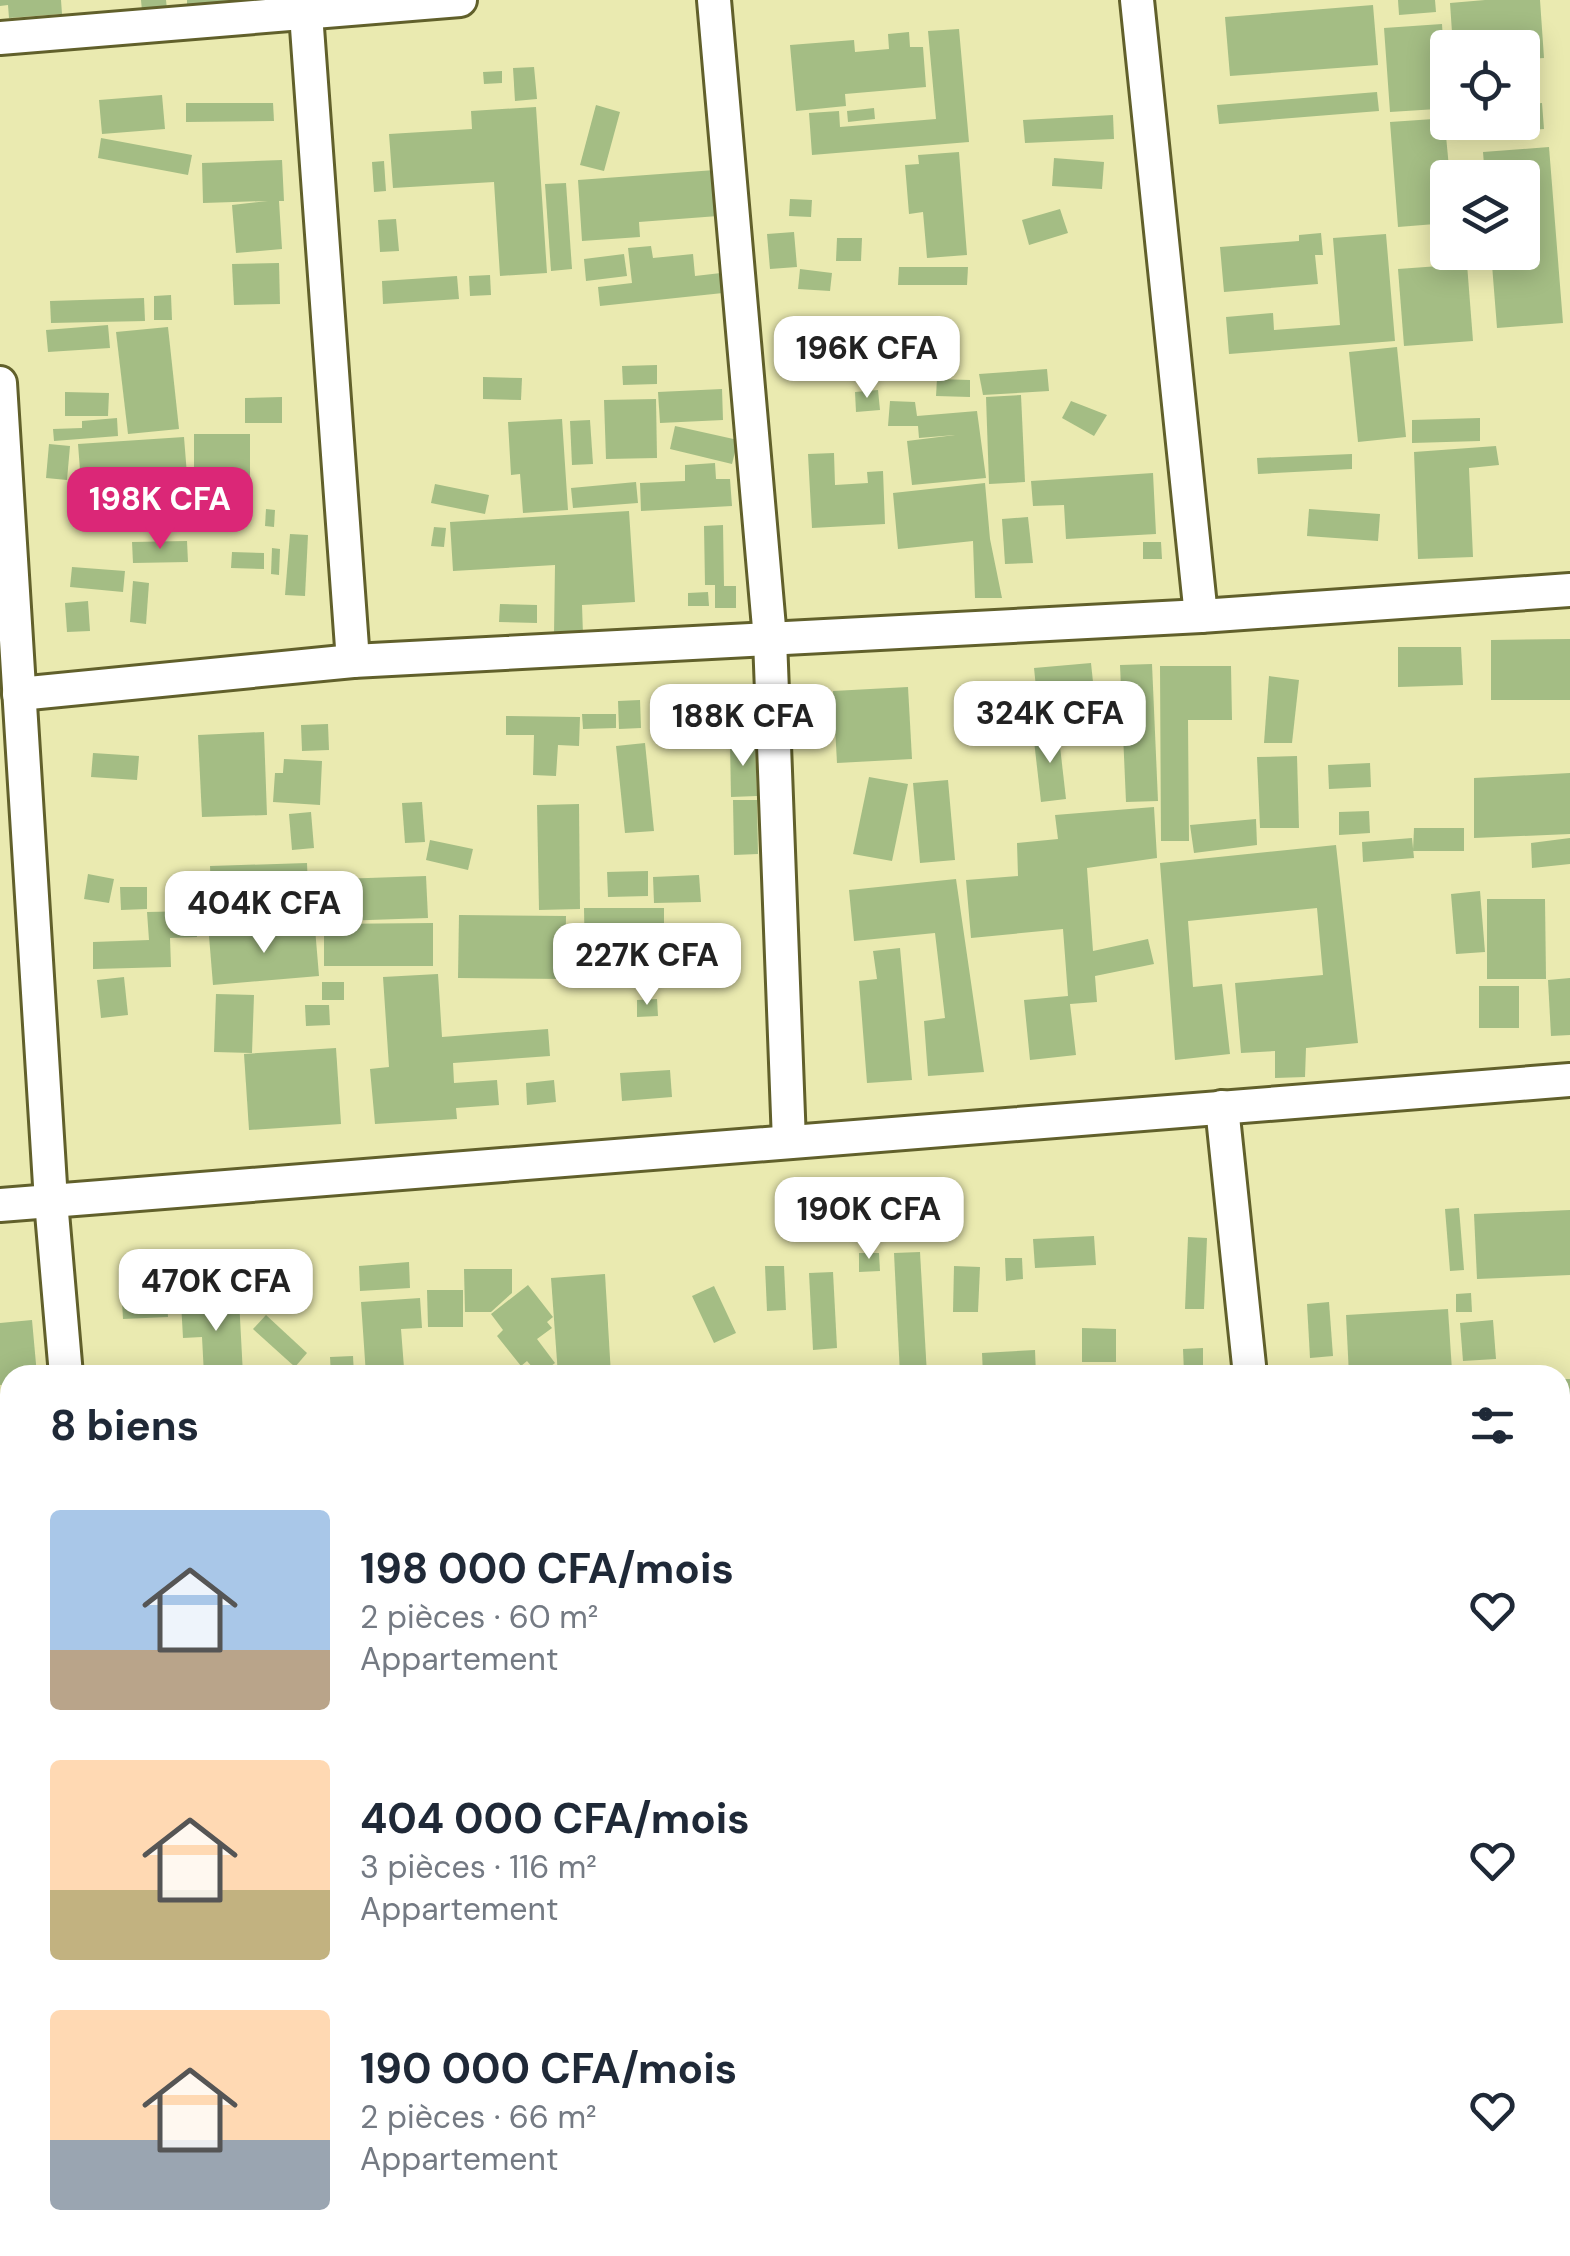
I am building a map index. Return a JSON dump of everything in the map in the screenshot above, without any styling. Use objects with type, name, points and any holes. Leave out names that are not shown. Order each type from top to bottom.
[{"type":"street","points":[[0,38],[305,7],[460,0]]},
{"type":"street","points":[[714,0],[770,639],[789,1142]]},
{"type":"street","points":[[1137,0],[1201,616]]},
{"type":"street","points":[[305,7],[353,661]]},
{"type":"street","points":[[0,383],[51,1201],[65,1365]]},
{"type":"street","points":[[19,694],[353,661],[1201,616],[1570,590]]},
{"type":"street","points":[[0,1206],[1570,1080]]},
{"type":"street","points":[[1222,1107],[1249,1365]]},
{"type":"building","points":[[0,0],[61,0],[62,14],[9,18],[8,5],[0,6]]},
{"type":"building","points":[[141,0],[166,0],[167,9],[142,11]]},
{"type":"building","points":[[187,0],[245,0],[245,3],[187,6]]},
{"type":"building","points":[[1398,0],[1435,0],[1436,12],[1399,15]]},
{"type":"building","points":[[1540,0],[1544,58],[1540,58],[1540,30],[1452,30],[1450,3]]},
{"type":"building","points":[[1373,5],[1378,65],[1230,76],[1225,17]]},
{"type":"building","points":[[1442,24],[1442,30],[1430,30],[1430,109],[1390,112],[1384,28]]},
{"type":"building","points":[[959,29],[969,142],[812,155],[809,113],[839,111],[840,127],[936,119],[928,31]]},
{"type":"building","points":[[909,32],[910,47],[923,47],[926,87],[845,94],[846,106],[796,111],[790,45],[854,40],[855,52],[889,49],[888,34]]},
{"type":"building","points":[[534,67],[537,99],[515,101],[513,68]]},
{"type":"building","points":[[502,71],[502,83],[484,84],[483,72]]},
{"type":"building","points":[[1377,92],[1379,111],[1219,124],[1217,105]]},
{"type":"building","points":[[162,95],[165,129],[102,134],[99,100]]},
{"type":"building","points":[[186,103],[273,103],[274,121],[186,122]]},
{"type":"building","points":[[1540,103],[1542,103],[1544,129],[1540,129]]},
{"type":"building","points":[[596,105],[620,112],[604,171],[580,165]]},
{"type":"building","points":[[536,107],[547,273],[500,276],[494,182],[393,188],[389,134],[472,129],[471,111]]},
{"type":"building","points":[[874,108],[875,119],[848,122],[847,111]]},
{"type":"building","points":[[1113,115],[1114,139],[1025,143],[1023,120]]},
{"type":"building","points":[[1430,119],[1430,140],[1446,140],[1448,160],[1430,160],[1430,224],[1398,227],[1390,122]]},
{"type":"building","points":[[101,138],[192,155],[188,175],[98,158]]},
{"type":"building","points":[[1549,147],[1563,323],[1497,328],[1492,270],[1540,270],[1540,160],[1484,160],[1483,152]]},
{"type":"building","points":[[959,152],[967,255],[927,258],[923,212],[909,214],[905,165],[919,164],[918,155]]},
{"type":"building","points":[[1054,158],[1104,162],[1102,189],[1052,186]]},
{"type":"building","points":[[282,160],[282,249],[236,253],[232,205],[268,201],[203,203],[202,163]]},
{"type":"building","points":[[384,161],[386,191],[374,192],[372,162]]},
{"type":"building","points":[[715,170],[718,216],[639,222],[640,237],[582,241],[578,180]]},
{"type":"building","points":[[566,183],[572,269],[551,271],[545,184]]},
{"type":"building","points":[[790,199],[812,200],[811,217],[789,216]]},
{"type":"building","points":[[1060,209],[1068,233],[1029,245],[1022,220]]},
{"type":"building","points":[[396,219],[399,251],[380,252],[378,220]]},
{"type":"building","points":[[794,232],[797,267],[770,269],[767,234]]},
{"type":"building","points":[[1321,233],[1323,255],[1315,255],[1318,284],[1224,292],[1220,247],[1299,241],[1299,235]]},
{"type":"building","points":[[1386,234],[1395,341],[1229,354],[1226,317],[1273,313],[1274,330],[1340,325],[1333,238]]},
{"type":"building","points":[[837,238],[862,238],[861,261],[836,261]]},
{"type":"building","points":[[651,246],[653,258],[693,254],[695,276],[721,273],[723,293],[600,306],[598,287],[632,283],[628,248]]},
{"type":"building","points":[[624,254],[627,276],[586,281],[584,259]]},
{"type":"building","points":[[279,263],[280,304],[234,305],[232,264]]},
{"type":"building","points":[[899,267],[968,267],[967,285],[898,285]]},
{"type":"building","points":[[800,269],[832,273],[830,291],[798,289]]},
{"type":"building","points":[[1398,269],[1467,270],[1473,341],[1404,346]]},
{"type":"building","points":[[490,275],[491,295],[470,296],[469,276]]},
{"type":"building","points":[[457,276],[459,299],[383,304],[382,281]]},
{"type":"building","points":[[171,295],[172,320],[154,320],[154,296]]},
{"type":"building","points":[[144,298],[145,321],[51,323],[50,301]]},
{"type":"building","points":[[108,325],[110,348],[48,352],[46,330]]},
{"type":"building","points":[[168,327],[179,429],[128,434],[116,332]]},
{"type":"building","points":[[1397,347],[1406,437],[1358,442],[1349,352]]},
{"type":"building","points":[[657,365],[657,384],[623,385],[622,366]]},
{"type":"building","points":[[1047,369],[1049,391],[983,395],[979,374]]},
{"type":"building","points":[[483,377],[522,378],[521,400],[483,399]]},
{"type":"building","points":[[937,379],[970,380],[970,397],[936,396]]},
{"type":"building","points":[[722,389],[723,420],[660,423],[658,392]]},
{"type":"building","points":[[878,390],[880,410],[856,412],[855,392]]},
{"type":"building","points":[[65,392],[109,393],[108,416],[65,416]]},
{"type":"building","points":[[1021,395],[1025,482],[989,484],[986,397]]},
{"type":"building","points":[[282,397],[282,423],[245,423],[245,398]]},
{"type":"building","points":[[656,399],[657,458],[606,459],[604,400]]},
{"type":"building","points":[[890,401],[915,402],[917,416],[977,411],[986,478],[912,485],[907,441],[955,435],[919,438],[918,426],[888,426]]},
{"type":"building","points":[[1071,401],[1107,415],[1094,436],[1062,418]]},
{"type":"building","points":[[117,418],[118,436],[54,441],[53,429],[82,428],[82,421]]},
{"type":"building","points":[[1480,418],[1480,441],[1412,443],[1412,420]]},
{"type":"building","points":[[562,419],[568,510],[523,513],[520,474],[511,475],[508,422]]},
{"type":"building","points":[[590,420],[593,464],[572,465],[570,421]]},
{"type":"building","points":[[675,426],[738,440],[732,464],[670,449]]},
{"type":"building","points":[[194,434],[250,434],[250,492],[194,492]]},
{"type":"building","points":[[184,437],[189,500],[139,504],[138,493],[82,496],[78,444]]},
{"type":"building","points":[[49,444],[70,446],[67,480],[46,478]]},
{"type":"building","points":[[1496,446],[1499,465],[1469,468],[1473,557],[1418,559],[1414,452]]},
{"type":"building","points":[[834,453],[835,485],[868,483],[867,472],[883,471],[885,524],[812,528],[808,454]]},
{"type":"building","points":[[1352,454],[1352,469],[1258,474],[1257,458]]},
{"type":"building","points":[[715,463],[716,479],[730,479],[732,506],[641,511],[640,483],[685,481],[685,465]]},
{"type":"building","points":[[1153,473],[1156,534],[1066,539],[1064,505],[1033,506],[1031,481]]},
{"type":"building","points":[[636,482],[638,503],[573,508],[571,488]]},
{"type":"building","points":[[985,483],[990,539],[1002,598],[975,598],[973,541],[898,549],[893,493]]},
{"type":"building","points":[[435,484],[489,495],[485,514],[431,503]]},
{"type":"building","points":[[266,509],[275,510],[274,527],[265,526]]},
{"type":"building","points":[[1309,509],[1380,514],[1378,541],[1307,536]]},
{"type":"building","points":[[629,511],[635,602],[582,605],[583,635],[554,634],[555,565],[453,571],[450,522]]},
{"type":"building","points":[[1028,517],[1033,563],[1005,564],[1002,519]]},
{"type":"building","points":[[723,525],[724,586],[736,586],[736,608],[715,608],[715,585],[705,585],[704,526]]},
{"type":"building","points":[[434,527],[446,528],[444,547],[431,546]]},
{"type":"building","points":[[290,534],[308,535],[305,596],[285,595]]},
{"type":"building","points":[[187,541],[188,562],[133,563],[132,542]]},
{"type":"building","points":[[1143,542],[1161,542],[1162,559],[1143,559]]},
{"type":"building","points":[[272,548],[280,549],[279,575],[271,574]]},
{"type":"building","points":[[232,552],[264,553],[264,569],[231,568]]},
{"type":"building","points":[[72,567],[125,571],[123,592],[70,587]]},
{"type":"building","points":[[133,581],[149,583],[146,624],[130,622]]},
{"type":"building","points":[[708,592],[709,606],[688,606],[688,593]]},
{"type":"building","points":[[88,601],[90,631],[67,632],[65,603]]},
{"type":"building","points":[[500,604],[537,605],[537,623],[499,622]]},
{"type":"building","points":[[1570,639],[1570,700],[1491,700],[1491,640]]},
{"type":"building","points":[[1398,647],[1461,647],[1463,685],[1398,687]]},
{"type":"building","points":[[1091,663],[1097,720],[1040,727],[1034,668]]},
{"type":"building","points":[[1152,664],[1158,801],[1126,802],[1120,665]]},
{"type":"building","points":[[1160,666],[1231,666],[1232,720],[1188,720],[1189,841],[1161,841]]},
{"type":"building","points":[[1269,676],[1299,680],[1292,743],[1264,743]]},
{"type":"building","points":[[908,687],[912,759],[837,763],[833,691]]},
{"type":"building","points":[[640,700],[641,728],[619,729],[618,701]]},
{"type":"building","points":[[722,702],[722,728],[658,729],[657,704]]},
{"type":"building","points":[[742,707],[743,735],[725,735],[724,708]]},
{"type":"building","points":[[582,714],[616,714],[616,728],[583,729]]},
{"type":"building","points":[[506,716],[580,717],[579,746],[558,745],[556,776],[533,775],[534,735],[506,735]]},
{"type":"building","points":[[328,724],[329,750],[302,751],[301,725]]},
{"type":"building","points":[[1058,729],[1066,799],[1041,802],[1033,732]]},
{"type":"building","points":[[264,732],[267,815],[202,817],[198,735]]},
{"type":"building","points":[[755,741],[757,796],[731,797],[730,742]]},
{"type":"building","points":[[645,743],[654,831],[625,833],[616,746]]},
{"type":"building","points":[[93,753],[139,756],[137,780],[91,777]]},
{"type":"building","points":[[1297,756],[1299,828],[1260,828],[1257,757]]},
{"type":"building","points":[[284,759],[322,761],[320,805],[273,802],[275,773],[283,773]]},
{"type":"building","points":[[1370,763],[1371,787],[1329,789],[1328,765]]},
{"type":"building","points":[[1570,773],[1570,834],[1474,838],[1474,778]]},
{"type":"building","points":[[869,777],[908,784],[892,861],[853,854]]},
{"type":"building","points":[[948,780],[955,860],[920,863],[913,783]]},
{"type":"building","points":[[733,800],[757,800],[758,854],[734,855]]},
{"type":"building","points":[[422,802],[425,842],[405,843],[402,803]]},
{"type":"building","points":[[579,804],[580,909],[539,910],[537,805]]},
{"type":"building","points":[[1154,807],[1157,858],[1087,868],[1093,951],[1148,939],[1154,964],[1095,976],[1097,1002],[1070,1004],[1076,1055],[1030,1060],[1024,1000],[1068,996],[1063,929],[971,938],[966,880],[1018,876],[1017,843],[1058,839],[1055,815]]},
{"type":"building","points":[[1369,811],[1370,833],[1339,835],[1339,812]]},
{"type":"building","points":[[311,812],[314,848],[292,850],[289,814]]},
{"type":"building","points":[[1256,819],[1257,845],[1194,853],[1190,825]]},
{"type":"building","points":[[1414,828],[1464,828],[1464,851],[1413,851]]},
{"type":"building","points":[[1412,838],[1414,858],[1363,862],[1362,842]]},
{"type":"building","points":[[1570,838],[1570,864],[1532,868],[1531,843]]},
{"type":"building","points":[[430,840],[473,849],[468,870],[426,860]]},
{"type":"building","points":[[1336,845],[1358,1043],[1306,1048],[1305,1077],[1275,1078],[1275,1051],[1241,1053],[1235,983],[1323,975],[1317,908],[1188,921],[1193,987],[1222,984],[1230,1054],[1175,1060],[1160,863]]},
{"type":"building","points":[[307,863],[309,914],[212,918],[210,866]]},
{"type":"building","points":[[648,871],[648,896],[608,897],[607,872]]},
{"type":"building","points":[[88,874],[114,879],[109,903],[84,899]]},
{"type":"building","points":[[699,875],[701,902],[654,903],[653,877]]},
{"type":"building","points":[[426,876],[428,918],[340,921],[339,879]]},
{"type":"building","points":[[956,879],[984,1072],[928,1076],[924,1021],[945,1018],[935,933],[854,941],[849,890]]},
{"type":"building","points":[[120,887],[147,887],[147,909],[121,910]]},
{"type":"building","points":[[1480,891],[1485,952],[1456,954],[1451,894]]},
{"type":"building","points":[[1487,899],[1545,899],[1546,979],[1487,979]]},
{"type":"building","points":[[584,908],[664,908],[664,962],[585,963]]},
{"type":"building","points":[[196,911],[197,937],[170,938],[171,967],[93,969],[93,942],[149,940],[147,912]]},
{"type":"building","points":[[459,915],[566,916],[565,979],[458,978]]},
{"type":"building","points":[[433,923],[433,966],[324,966],[324,924]]},
{"type":"building","points":[[315,928],[319,976],[213,985],[209,936]]},
{"type":"building","points":[[900,948],[912,1080],[867,1083],[859,981],[877,979],[873,951]]},
{"type":"building","points":[[438,974],[442,1037],[548,1029],[550,1056],[453,1063],[454,1083],[497,1080],[499,1105],[456,1108],[457,1119],[375,1124],[370,1069],[389,1067],[383,977]]},
{"type":"building","points":[[124,977],[128,1015],[101,1018],[97,980]]},
{"type":"building","points":[[1570,978],[1570,1035],[1551,1036],[1548,980]]},
{"type":"building","points":[[322,982],[344,982],[344,1000],[322,1000]]},
{"type":"building","points":[[1479,986],[1519,986],[1519,1028],[1479,1028]]},
{"type":"building","points":[[216,994],[254,995],[252,1053],[214,1052]]},
{"type":"building","points":[[657,999],[658,1016],[637,1017],[637,1000]]},
{"type":"building","points":[[305,1005],[329,1005],[330,1025],[306,1026]]},
{"type":"building","points":[[336,1048],[341,1124],[249,1130],[244,1054]]},
{"type":"building","points":[[670,1070],[672,1097],[622,1101],[620,1073]]},
{"type":"building","points":[[554,1080],[556,1102],[527,1105],[526,1083]]},
{"type":"building","points":[[1459,1208],[1464,1270],[1450,1271],[1445,1209]]},
{"type":"building","points":[[1570,1210],[1570,1275],[1477,1279],[1474,1214]]},
{"type":"building","points":[[1094,1236],[1096,1265],[1035,1268],[1033,1239]]},
{"type":"building","points":[[1188,1237],[1207,1238],[1204,1309],[1185,1309]]},
{"type":"building","points":[[920,1252],[926,1365],[900,1365],[894,1253]]},
{"type":"building","points":[[859,1253],[879,1253],[880,1271],[859,1272]]},
{"type":"building","points":[[1005,1258],[1022,1258],[1023,1279],[1006,1281]]},
{"type":"building","points":[[409,1262],[410,1288],[360,1291],[359,1266]]},
{"type":"building","points":[[765,1266],[784,1266],[786,1310],[767,1311]]},
{"type":"building","points":[[954,1266],[980,1267],[978,1312],[953,1312]]},
{"type":"building","points":[[464,1269],[512,1269],[512,1293],[491,1312],[465,1312]]},
{"type":"building","points":[[833,1272],[837,1348],[813,1350],[809,1273]]},
{"type":"building","points":[[605,1274],[610,1365],[557,1365],[551,1278]]},
{"type":"building","points":[[528,1285],[553,1317],[547,1322],[552,1328],[537,1339],[555,1363],[530,1365],[527,1361],[520,1365],[497,1336],[503,1330],[491,1314]]},
{"type":"building","points":[[714,1286],[736,1333],[714,1343],[692,1296]]},
{"type":"building","points":[[427,1290],[463,1290],[463,1327],[428,1327]]},
{"type":"building","points":[[1471,1293],[1472,1312],[1456,1312],[1456,1294]]},
{"type":"building","points":[[420,1298],[422,1328],[401,1329],[404,1365],[365,1365],[361,1302]]},
{"type":"building","points":[[167,1299],[168,1317],[123,1319],[122,1301]]},
{"type":"building","points":[[239,1299],[242,1365],[203,1365],[202,1337],[183,1338],[181,1302]]},
{"type":"building","points":[[1329,1302],[1333,1356],[1310,1358],[1307,1304]]},
{"type":"building","points":[[1448,1309],[1452,1365],[1348,1365],[1346,1315]]},
{"type":"building","points":[[266,1315],[307,1353],[293,1365],[253,1329]]},
{"type":"building","points":[[32,1320],[36,1365],[0,1365],[0,1323]]},
{"type":"building","points":[[1493,1320],[1496,1359],[1463,1361],[1460,1323]]},
{"type":"building","points":[[1082,1328],[1116,1329],[1116,1362],[1082,1362]]},
{"type":"building","points":[[1203,1348],[1203,1365],[1184,1365],[1183,1349]]},
{"type":"building","points":[[1035,1350],[1036,1365],[983,1365],[982,1353]]},
{"type":"building","points":[[353,1356],[353,1365],[330,1365],[330,1357]]}]
